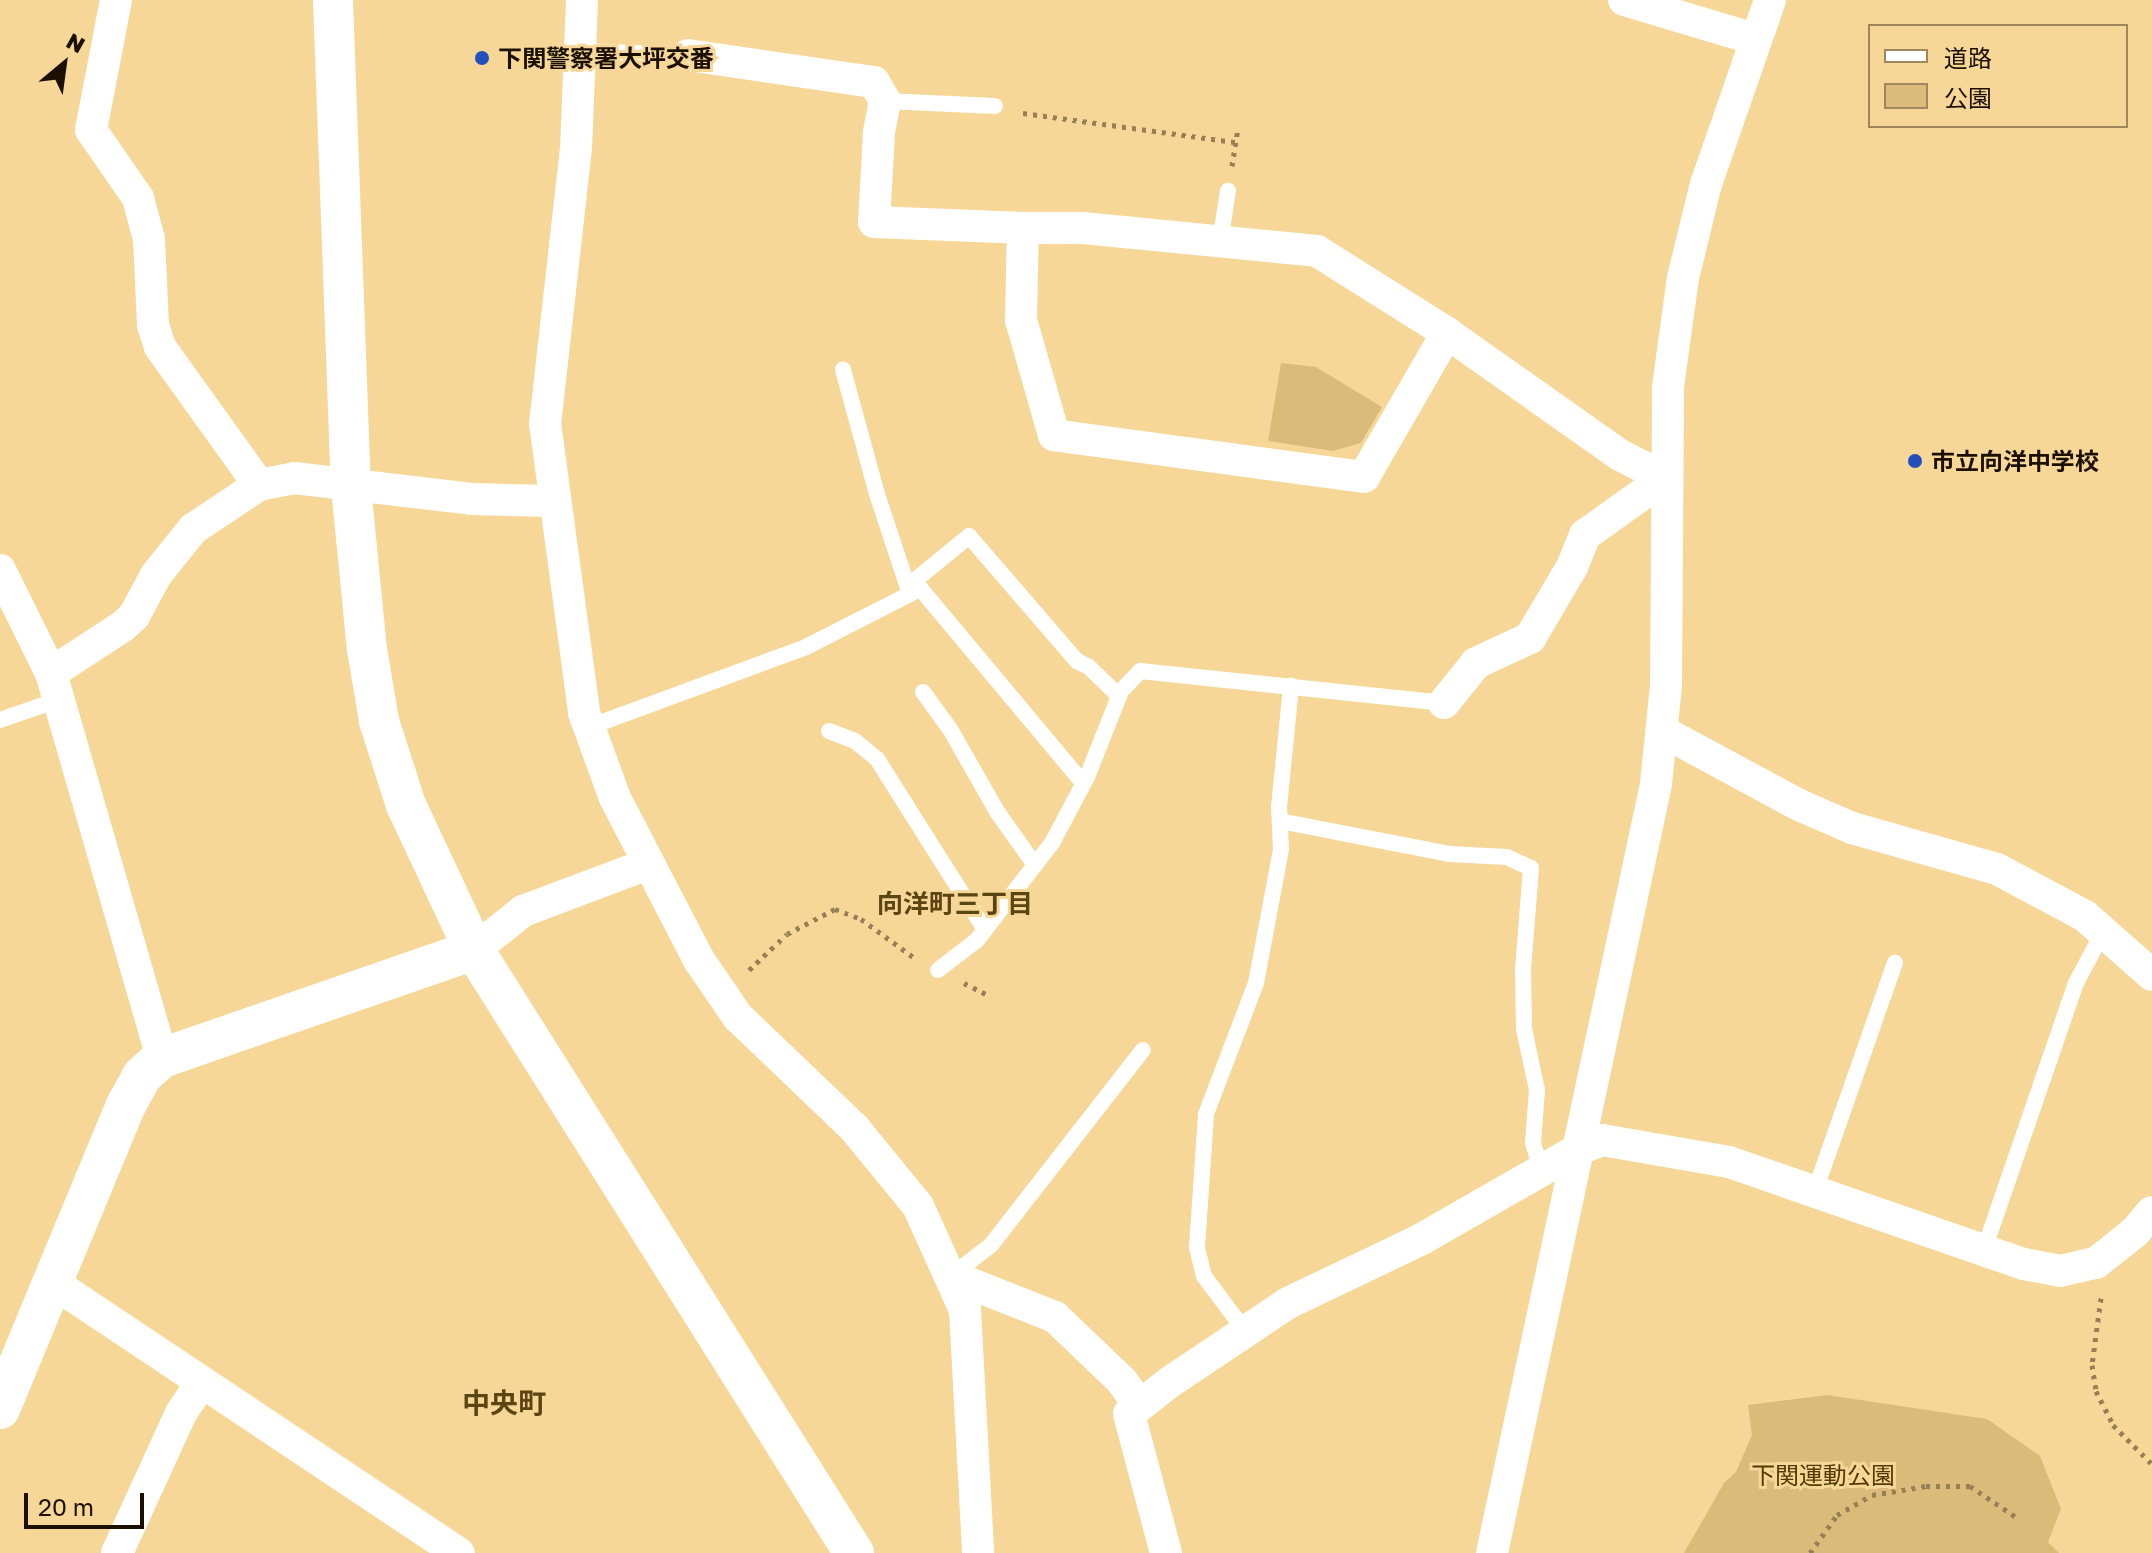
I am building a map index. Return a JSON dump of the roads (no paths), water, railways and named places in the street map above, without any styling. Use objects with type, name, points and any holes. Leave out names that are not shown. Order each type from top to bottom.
[{"type":"street","points":[[116,0],[91,130],[138,198],[149,239],[153,325],[160,347],[259,485]]},
{"type":"street","points":[[333,0],[351,487],[367,649],[379,721],[406,805],[474,950],[854,1553]]},
{"type":"street","points":[[582,0],[576,148],[545,423],[584,713],[615,798],[699,960],[738,1017],[855,1129],[918,1206],[951,1276],[965,1310],[978,1553]]},
{"type":"street","points":[[1624,0],[1755,39]]},
{"type":"street","points":[[1492,1553],[1629,926],[1656,784],[1666,686],[1668,387],[1683,278],[1706,184],[1723,144],[1770,0]]},
{"type":"street","points":[[688,55],[874,82],[885,101],[879,133],[874,222],[1083,228],[1317,251],[1447,333],[1620,455],[1665,478]]},
{"type":"street","points":[[1023,228],[1021,320],[1054,435],[1364,477],[1447,333]]},
{"type":"street","points":[[55,686],[134,616],[156,575],[193,529],[259,485],[294,478],[472,499],[555,501]]},
{"type":"street","points":[[1444,703],[1476,663],[1530,638],[1572,567],[1585,535],[1665,478]]},
{"type":"street","points":[[0,570],[55,686],[162,1058]]},
{"type":"street","points":[[1662,731],[1799,805],[1852,828],[1997,869],[2085,916],[2152,975]]},
{"type":"street","points":[[0,1409],[126,1105],[142,1076],[162,1058],[474,950],[523,911],[648,864]]},
{"type":"street","points":[[1166,1553],[1129,1414],[1288,1303],[1420,1240],[1579,1149],[1602,1140],[1729,1162],[2024,1264],[2060,1271],[2096,1263],[2135,1232],[2152,1212]]},
{"type":"street","points":[[951,1276],[1055,1317],[1122,1381],[1139,1405]]},
{"type":"street","points":[[52,1282],[459,1553]]},
{"type":"street","points":[[117,1553],[181,1413],[202,1382]]},
{"type":"lane","points":[[582,51],[688,55]]},
{"type":"lane","points":[[885,101],[995,106]]},
{"type":"lane","points":[[1220,242],[1228,191]]},
{"type":"lane","points":[[843,370],[877,494],[909,590]]},
{"type":"lane","points":[[589,727],[806,647],[909,590],[969,536],[1077,661],[1089,667],[1119,696]]},
{"type":"lane","points":[[909,590],[920,588],[1083,783]]},
{"type":"lane","points":[[938,970],[977,940],[1052,843],[1083,783],[1119,696],[1140,671],[1444,703]]},
{"type":"lane","points":[[0,720],[55,686]]},
{"type":"lane","points":[[1245,1331],[1204,1276],[1197,1247],[1206,1114],[1256,983],[1281,849],[1280,821],[1291,686]]},
{"type":"lane","points":[[923,692],[950,729],[998,813],[1035,865]]},
{"type":"lane","points":[[829,731],[855,741],[877,759],[985,930]]},
{"type":"lane","points":[[1280,821],[1449,854],[1507,857],[1531,868],[1523,969],[1524,1029],[1537,1090],[1533,1143],[1542,1172]]},
{"type":"lane","points":[[1984,1250],[2076,983],[2103,932]]},
{"type":"lane","points":[[1815,1191],[1895,963]]},
{"type":"lane","points":[[951,1276],[991,1245],[1143,1050]]},
{"type":"place","name":"下関警察署大坪交番","points":[[482,58]]},
{"type":"place","name":"市立向洋中学校","points":[[1915,461]]},
{"type":"district","name":"向洋町三丁目","points":[[955,904]]},
{"type":"district","name":"中央町","points":[[504,1403]]},
{"type":"park label","name":"下関運動公園","points":[[1823,1475]]}]
